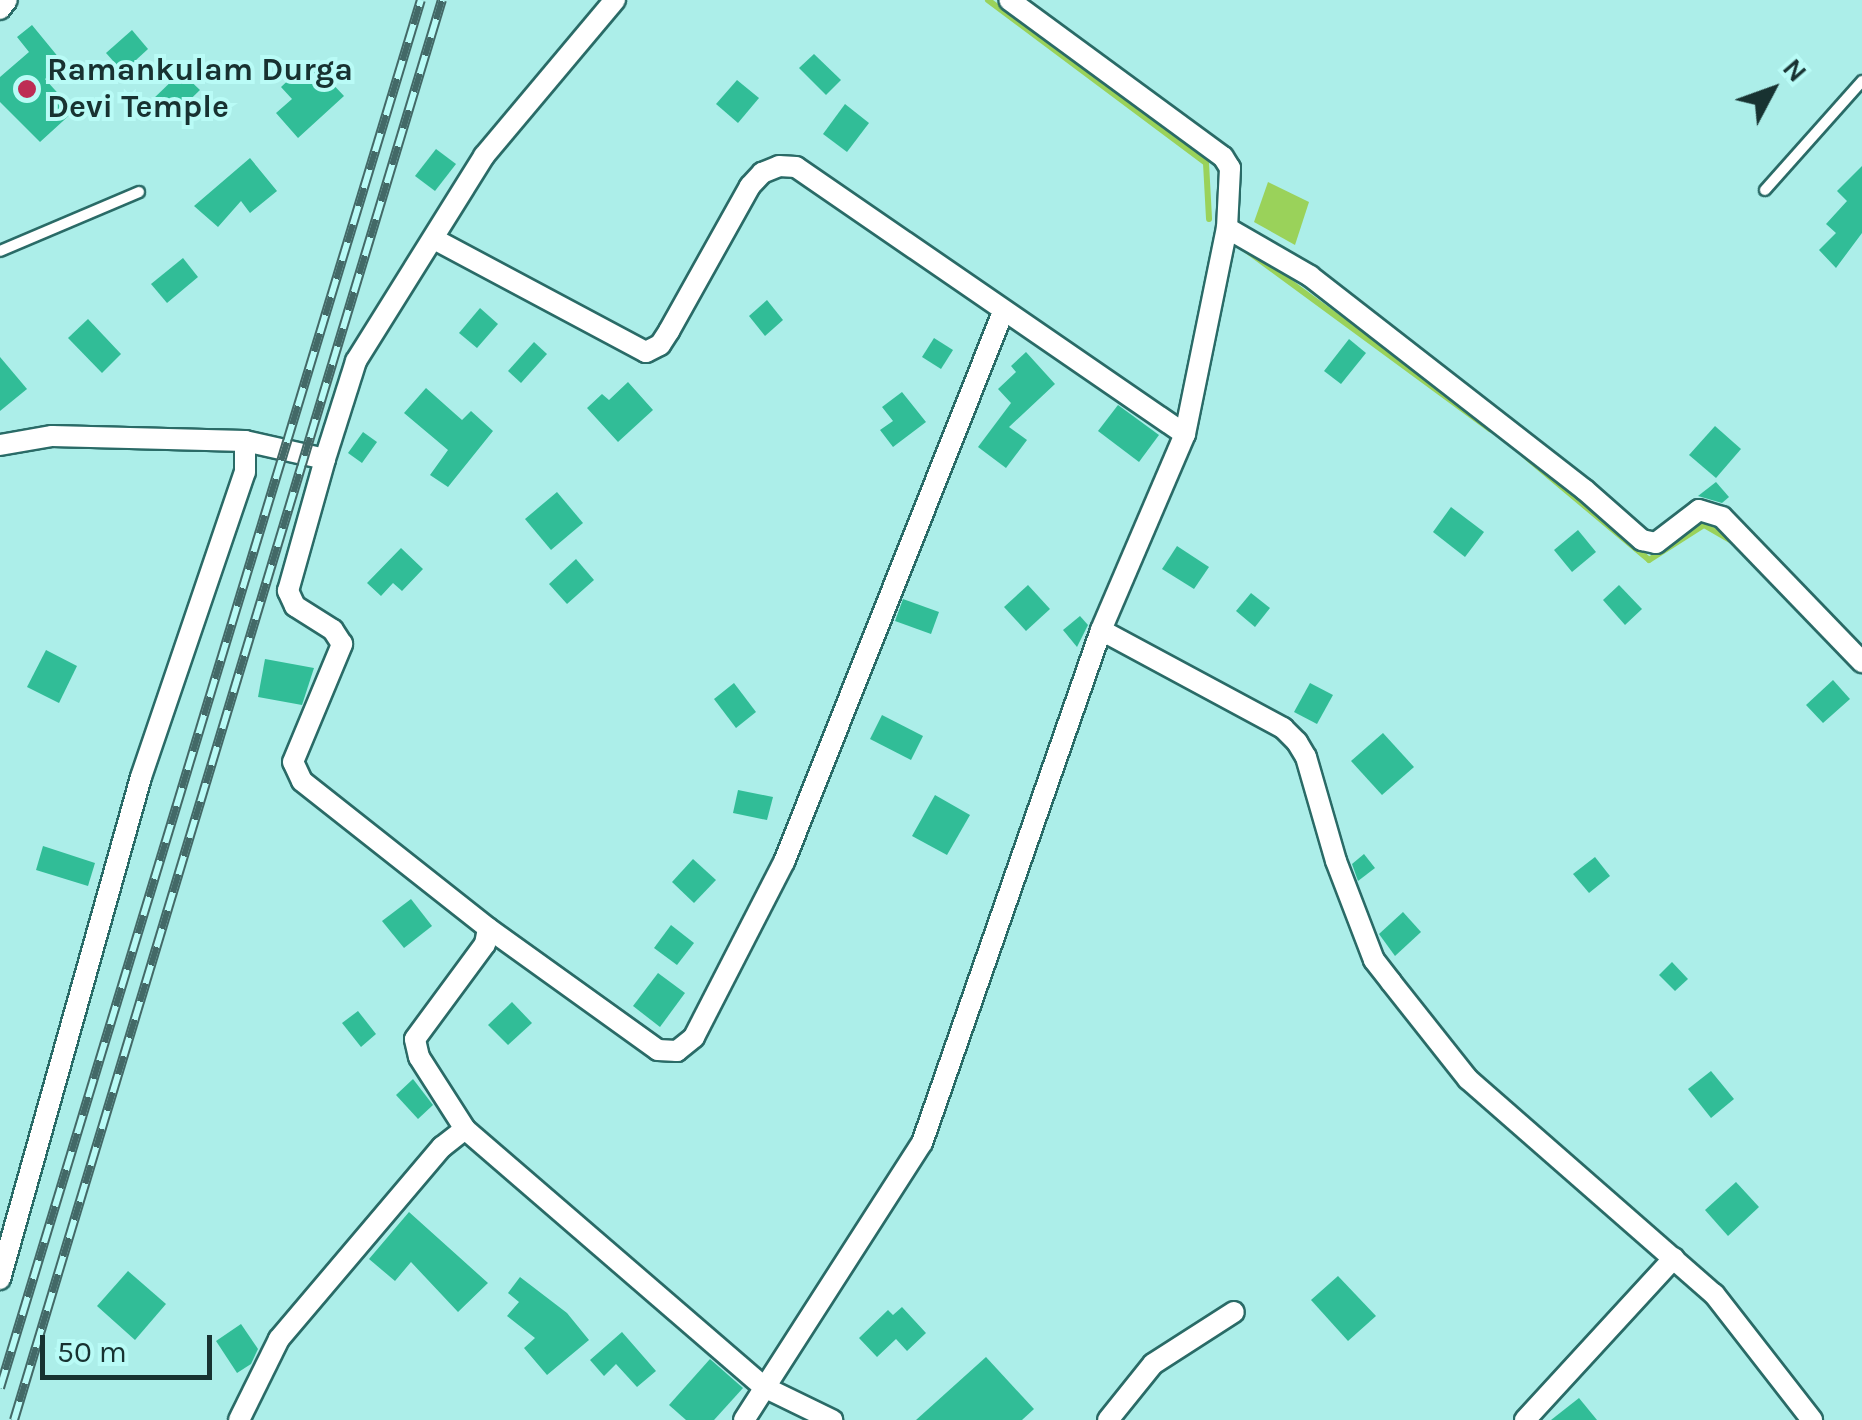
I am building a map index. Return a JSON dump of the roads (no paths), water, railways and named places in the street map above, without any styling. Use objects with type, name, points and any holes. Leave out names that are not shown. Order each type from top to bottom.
[{"type":"street","points":[[0,9],[7,0]]},
{"type":"street","points":[[615,0],[484,156],[356,361],[288,591],[295,606],[333,630],[342,644],[293,762],[302,781],[488,928],[658,1050],[677,1050],[694,1037],[784,862],[1003,312]]},
{"type":"street","points":[[744,1420],[922,1143],[1100,630],[1185,434],[1227,228],[1230,168],[1223,157],[1009,0]]},
{"type":"street","points":[[434,239],[646,352],[660,345],[750,186],[762,173],[779,166],[796,167],[1185,434]]},
{"type":"street","points":[[1227,228],[1310,276],[1585,490],[1642,540],[1656,543],[1699,510],[1722,517],[1862,662]]},
{"type":"street","points":[[0,445],[52,436],[245,441],[326,459]]},
{"type":"street","points":[[0,1279],[142,777],[245,472],[245,441]]},
{"type":"street","points":[[1100,630],[1283,728],[1297,742],[1306,756],[1336,861],[1374,960],[1468,1080],[1674,1258],[1730,1312],[1812,1420]]},
{"type":"street","points":[[488,928],[485,944],[415,1039],[420,1057],[466,1129],[764,1387],[832,1420]]},
{"type":"street","points":[[239,1420],[279,1339],[442,1147],[466,1129]]},
{"type":"street","points":[[1526,1420],[1674,1258]]},
{"type":"street","points":[[1108,1420],[1154,1364],[1234,1312]]},
{"type":"lane","points":[[1765,190],[1862,81]]},
{"type":"lane","points":[[0,251],[138,192]]},
{"type":"waterway","points":[[988,0],[1206,163],[1209,219]]},
{"type":"waterway","points":[[1242,247],[1490,429]]},
{"type":"waterway","points":[[1524,455],[1649,560],[1704,525],[1733,542]]},
{"type":"railway","points":[[0,1388],[421,0]]},
{"type":"railway","points":[[14,1420],[442,0]]},
{"type":"place","name":"Ramankulam Durga Devi Temple","points":[[27,89]]}]
